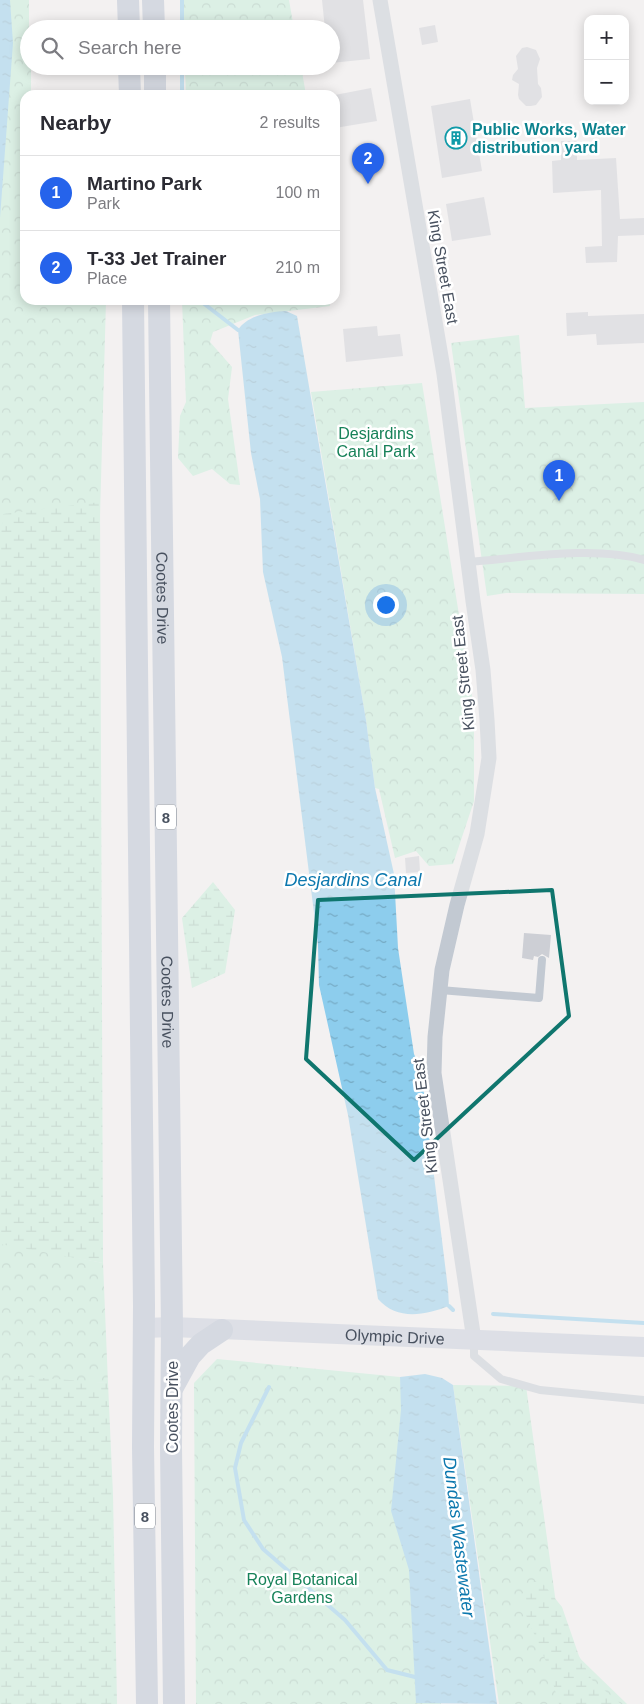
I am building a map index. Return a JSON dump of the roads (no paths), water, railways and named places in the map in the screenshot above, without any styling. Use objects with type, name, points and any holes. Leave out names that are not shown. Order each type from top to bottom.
[{"type":"main road","points":[[128,0],[129,20]]},
{"type":"main road","points":[[153,0],[154,20]]},
{"type":"main road","points":[[129,75],[130,90]]},
{"type":"main road","points":[[154,75],[155,90]]},
{"type":"main road","name":"Cootes Drive","points":[[133,305],[147,1704]]},
{"type":"main road","name":"Cootes Drive","points":[[159,305],[172,1327],[174,1704]]},
{"type":"main road","name":"Olympic Drive","points":[[144,1328],[172,1327],[644,1347]]},
{"type":"main road","points":[[172,1390],[190,1356],[201,1344],[222,1330]]},
{"type":"street","name":"King Street East","points":[[380,0],[444,374],[483,670],[489,758],[476,834],[442,970],[435,1037],[434,1073],[474,1340]]},
{"type":"lane","points":[[468,562],[584,553],[616,555],[644,560]]},
{"type":"lane","points":[[440,990],[539,998],[542,960]]},
{"type":"lane","points":[[474,1340],[474,1356],[501,1379],[540,1390],[644,1400]]},
{"type":"water","points":[[0,0],[10,0],[13,43],[0,218]]},
{"type":"water","name":"Desjardins Canal","points":[[286,311],[297,316],[366,720],[375,788],[394,874],[398,948],[414,1054],[421,1070],[449,1306],[421,1314],[394,1311],[378,1299],[348,1115],[319,985],[318,945],[282,657],[263,572],[260,499],[251,453],[238,330],[253,318],[266,313]]},
{"type":"water","name":"Dundas Wastewater","points":[[425,1374],[442,1378],[453,1385],[497,1704],[416,1703],[409,1570],[391,1511],[401,1410],[400,1377]]},
{"type":"waterway","points":[[182,0],[182,20]]},
{"type":"waterway","points":[[182,75],[182,90]]},
{"type":"waterway","points":[[206,305],[238,330]]},
{"type":"waterway","points":[[449,1306],[453,1310]]},
{"type":"waterway","points":[[493,1314],[644,1323]]},
{"type":"waterway","points":[[269,1387],[241,1443],[235,1468],[244,1520],[263,1549],[345,1620],[387,1670],[419,1678]]},
{"type":"place","name":"Public Works, Water distribution yard","points":[[456,138]]},
{"type":"place","name":"T-33 Jet Trainer","points":[[368,184]]},
{"type":"place","name":"Martino Park","points":[[559,501]]},
{"type":"park label","name":"Desjardins Canal Park","points":[[376,442]]},
{"type":"park label","name":"Royal Botanical Gardens","points":[[302,1588]]}]
